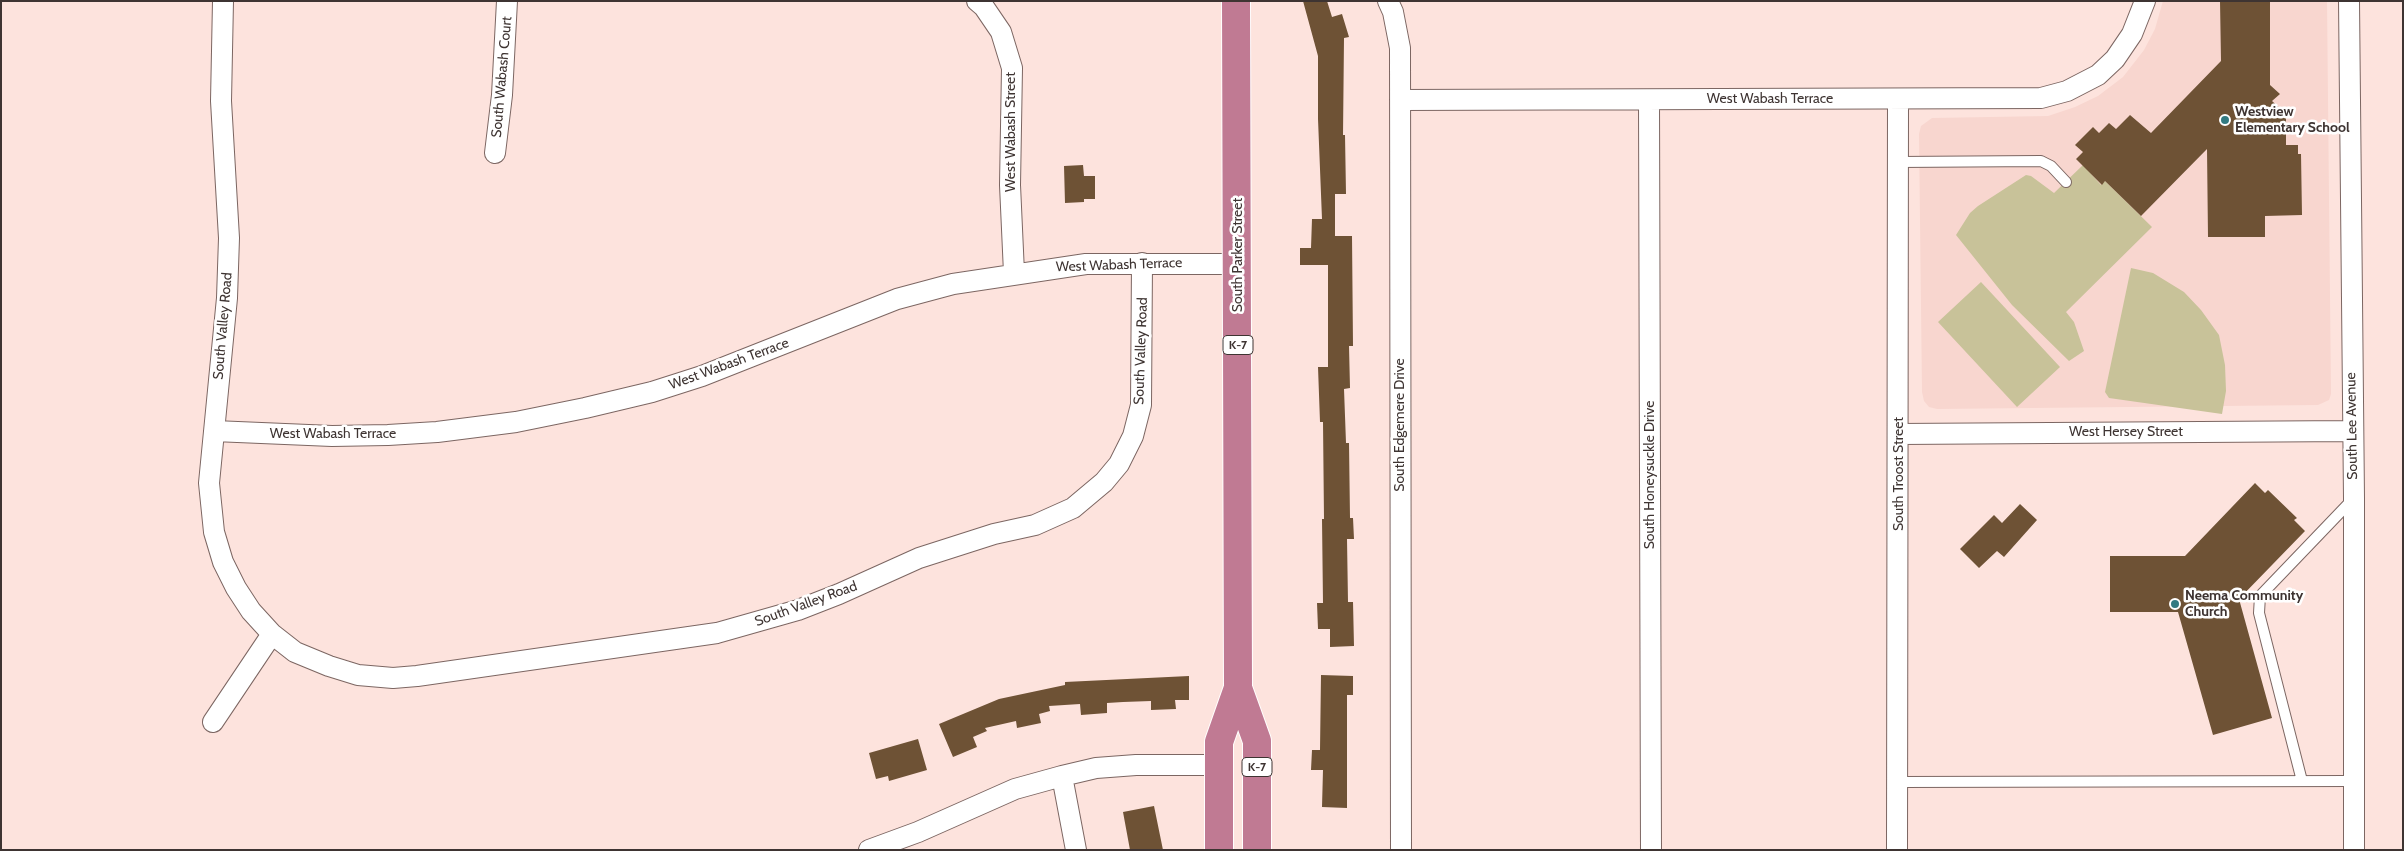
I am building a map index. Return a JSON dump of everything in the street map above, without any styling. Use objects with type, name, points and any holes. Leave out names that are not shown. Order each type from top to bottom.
[{"type":"highway","name":"South Parker Street","points":[[1236,1],[1238,688],[1257,741],[1257,850]]},
{"type":"highway","name":"South Parker Street","points":[[1218,850],[1218,742],[1238,688]]},
{"type":"street","name":"South Valley Road","points":[[223,1],[221,102],[229,238],[228,288],[209,483],[214,532],[223,562],[236,588],[251,611],[272,634],[296,652],[329,666],[358,675],[393,678],[665,642],[717,633],[773,618],[839,594],[919,558],[1058,516],[1087,498],[1104,482],[1119,464],[1133,436],[1141,397],[1142,263]]},
{"type":"street","name":"South Wabash Court","points":[[495,153],[502,95],[507,1]]},
{"type":"street","name":"West Wabash Street","points":[[977,1],[984,7],[1001,32],[1012,68],[1010,185],[1014,273]]},
{"type":"street","name":"South Edgemere Drive","points":[[1388,1],[1393,12],[1400,48],[1402,850]]},
{"type":"street","name":"West Wabash Terrace","points":[[1400,100],[2041,98],[2067,91],[2098,75],[2122,48],[2136,26],[2145,1]]},
{"type":"street","name":"South Lee Avenue","points":[[2349,1],[2354,498],[2352,781],[2354,850]]},
{"type":"street","name":"South Troost Street","points":[[1897,850],[1898,99]]},
{"type":"street","name":"South Honeysuckle Drive","points":[[1649,100],[1651,850]]},
{"type":"street","name":"West Wabash Terrace","points":[[214,431],[307,436],[388,435],[516,422],[652,392],[702,376],[896,299],[953,284],[1014,273],[1086,264],[1238,264]]},
{"type":"street","name":"West Hersey Street","points":[[1899,434],[2352,431]]},
{"type":"street","points":[[213,722],[272,634]]},
{"type":"street","points":[[869,850],[918,832],[1016,788],[1062,776],[1096,768],[1136,765],[1218,765]]},
{"type":"street","points":[[1062,776],[1076,850]]},
{"type":"lane","points":[[1898,162],[2041,162],[2050,166],[2066,182]]},
{"type":"lane","points":[[2302,781],[2259,613],[2260,596],[2354,498]]},
{"type":"lane","points":[[1898,782],[2352,781]]},
{"type":"shaded area","points":[[2163,1],[2327,1],[2331,394],[2329,400],[2318,405],[1937,409],[1929,407],[1924,401],[1922,392],[1919,134],[1921,126],[1932,118],[2048,116],[2075,107],[2098,96],[2123,77],[2144,50],[2155,29]]},
{"type":"shaded area","points":[[2083,165],[2101,185],[2105,181],[2152,227],[2066,312],[2074,322],[2084,351],[2069,361],[2012,305],[1956,235],[1970,213],[1978,206],[2026,175],[2031,176],[2054,193]]},
{"type":"shaded area","points":[[2131,268],[2153,273],[2184,292],[2201,310],[2219,335],[2225,365],[2226,391],[2222,414],[2109,398],[2105,392]]},
{"type":"shaded area","points":[[1981,282],[2060,367],[2017,407],[1938,322]]},
{"type":"building","points":[[1303,1],[1327,1],[1332,17],[1342,14],[1349,37],[1344,38],[1343,135],[1345,135],[1346,194],[1335,194],[1335,236],[1352,236],[1353,346],[1349,346],[1350,388],[1344,389],[1346,443],[1349,443],[1350,518],[1353,518],[1354,539],[1347,539],[1348,602],[1353,602],[1354,646],[1330,647],[1330,629],[1318,629],[1317,603],[1323,603],[1322,519],[1324,519],[1323,422],[1320,422],[1318,367],[1328,367],[1328,265],[1300,265],[1300,248],[1311,248],[1312,219],[1322,219],[1318,119],[1318,56]]},
{"type":"building","name":"Westview Elementary School","points":[[2220,1],[2270,1],[2270,85],[2280,94],[2272,101],[2286,114],[2286,145],[2298,145],[2298,154],[2301,154],[2302,215],[2265,216],[2265,237],[2208,237],[2207,149],[2141,216],[2105,181],[2102,185],[2076,159],[2083,152],[2075,145],[2093,127],[2099,133],[2109,123],[2116,129],[2130,115],[2151,133],[2221,61]]},
{"type":"building","points":[[1083,165],[1084,176],[1095,176],[1095,199],[1084,199],[1084,202],[1065,203],[1064,166]]},
{"type":"building","name":"Neema Community Church","points":[[2255,483],[2265,493],[2268,490],[2297,518],[2294,520],[2305,531],[2239,599],[2272,718],[2213,735],[2178,612],[2110,612],[2110,556],[2185,556]]},
{"type":"building","points":[[2020,504],[2037,520],[2004,557],[1997,551],[1979,568],[1960,549],[1994,515],[2002,523]]},
{"type":"building","points":[[1321,675],[1353,676],[1353,695],[1347,695],[1347,808],[1322,807],[1323,770],[1311,770],[1312,750],[1320,750]]},
{"type":"building","points":[[1189,676],[1189,700],[1175,700],[1176,709],[1151,710],[1151,701],[1107,703],[1107,713],[1081,715],[1080,704],[1049,706],[1050,711],[1039,714],[1041,723],[1017,728],[1016,721],[985,728],[987,731],[973,737],[977,747],[953,757],[939,724],[999,699],[1065,685],[1065,682]]},
{"type":"building","points":[[918,739],[927,770],[889,781],[888,776],[876,779],[869,753]]},
{"type":"building","points":[[1154,806],[1163,850],[1130,850],[1123,812]]},
{"type":"place","name":"Westview Elementary School","points":[[2225,120]]},
{"type":"place","name":"Neema Community Church","points":[[2175,604]]}]
